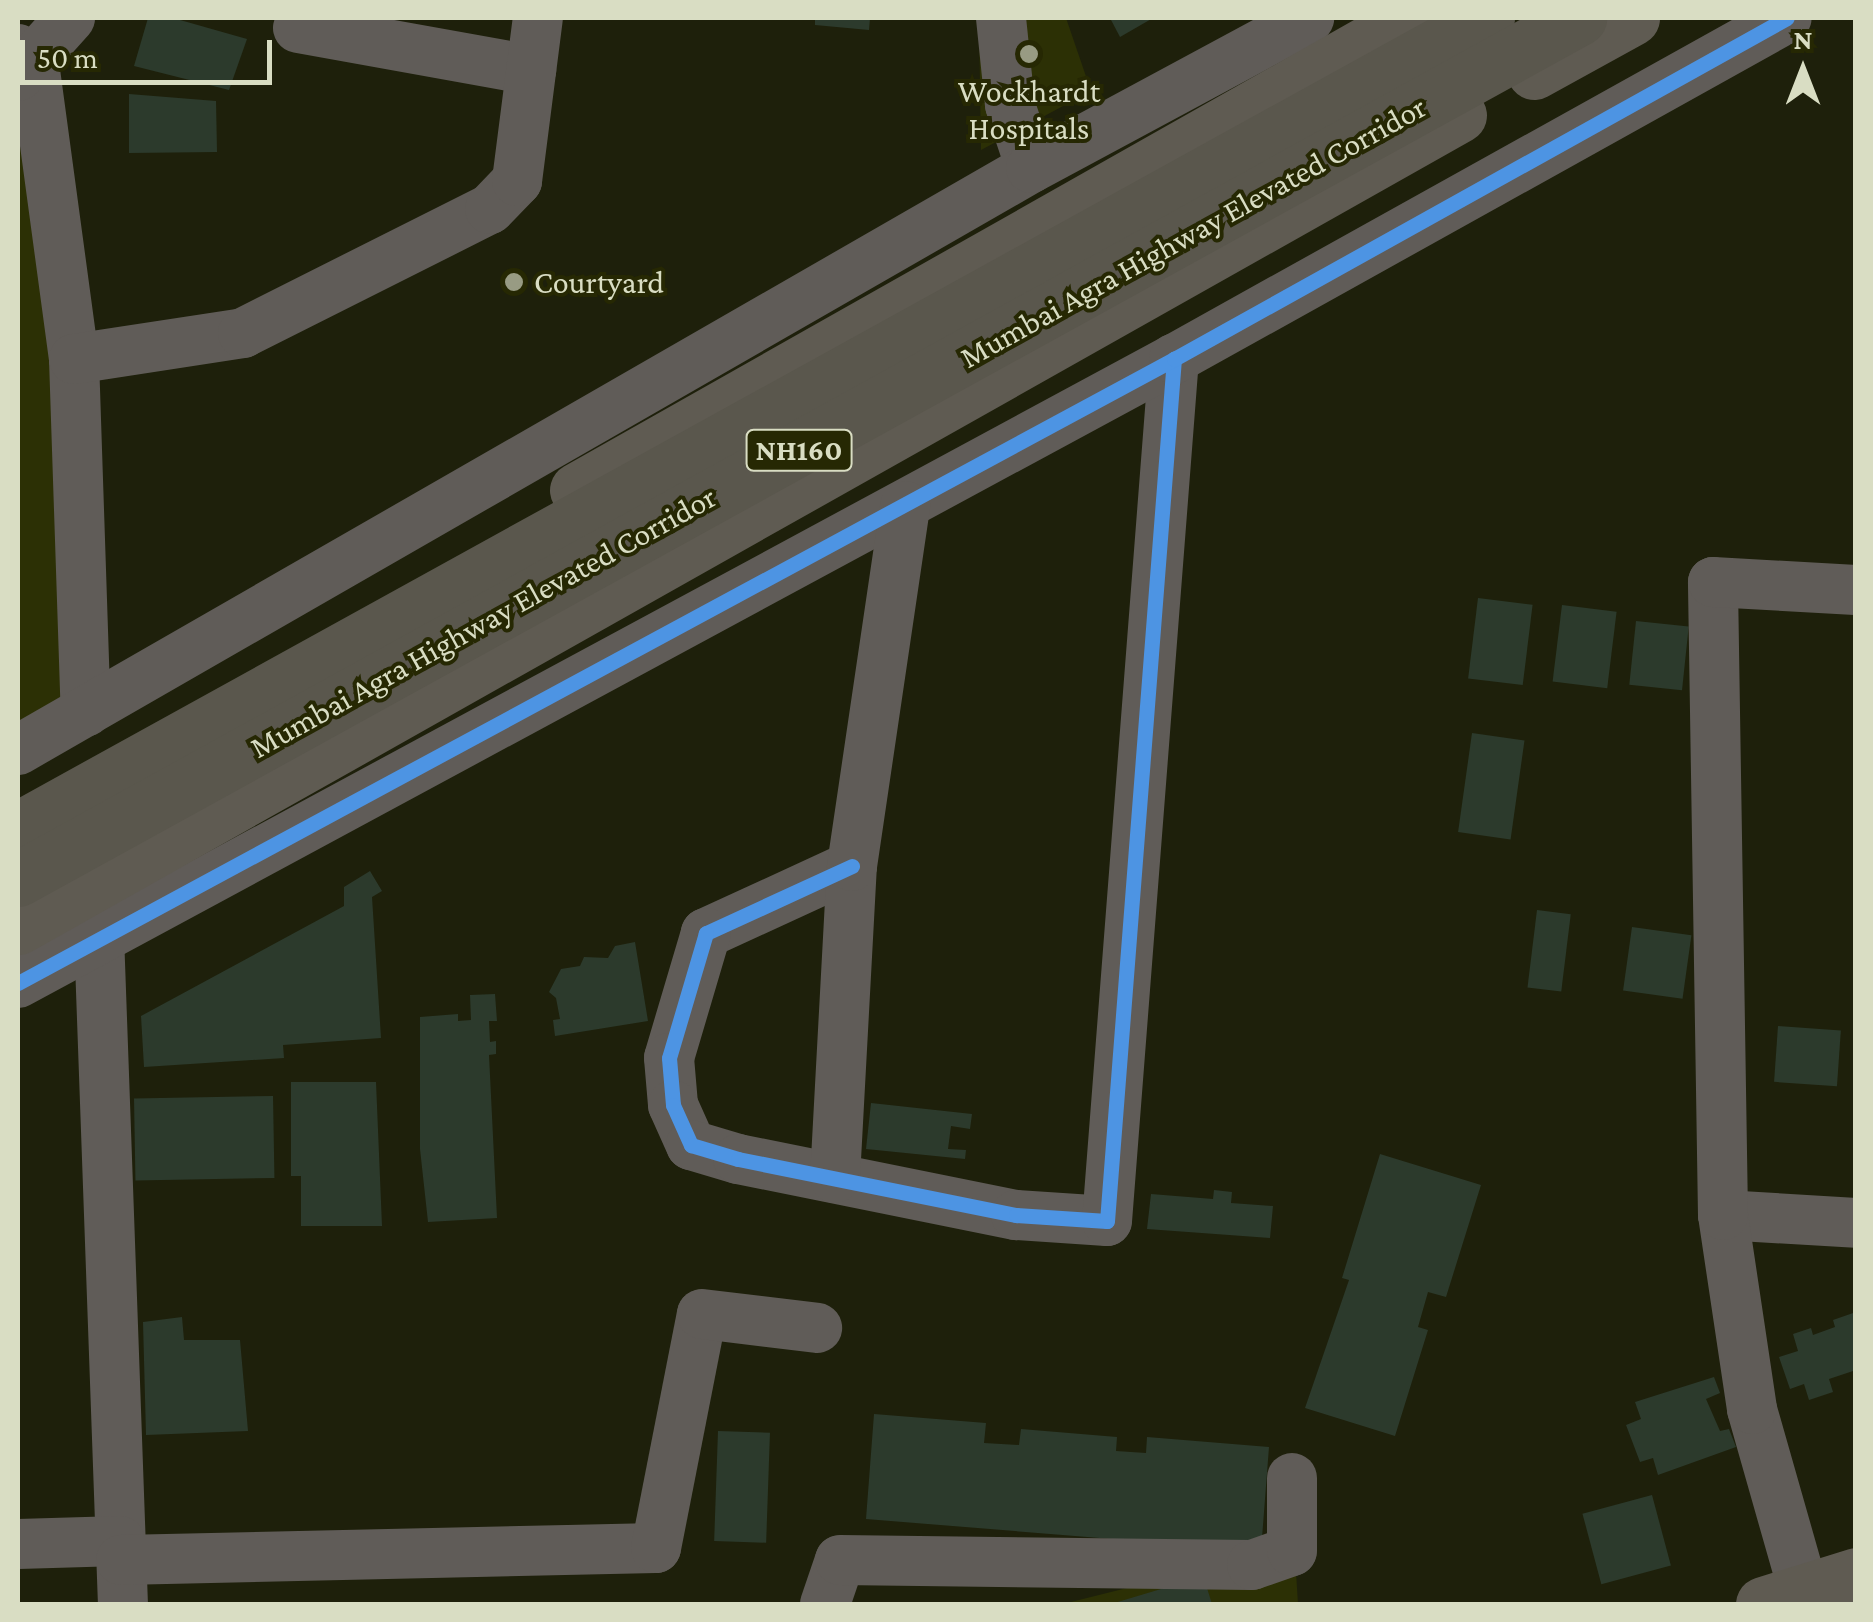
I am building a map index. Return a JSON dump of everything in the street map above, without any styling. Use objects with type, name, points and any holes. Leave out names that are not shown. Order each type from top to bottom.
[{"type":"highway","name":"Mumbai Agra Highway Elevated Corridor","points":[[18,828],[1486,18]]},
{"type":"highway","name":"Mumbai Agra Highway Elevated Corridor","points":[[18,879],[1579,18]]},
{"type":"main road","points":[[18,806],[1412,18]]},
{"type":"main road","points":[[18,927],[1632,18]]},
{"type":"main road","points":[[1784,1598],[1856,1575]]},
{"type":"street","points":[[70,18],[22,46],[74,360],[86,712]]},
{"type":"street","points":[[74,360],[242,333],[490,210],[517,181],[538,18]]},
{"type":"street","points":[[1001,18],[1010,105],[1030,168]]},
{"type":"street","points":[[18,750],[1030,168],[1309,18]]},
{"type":"street","points":[[18,983],[99,935],[905,506],[1787,18]]},
{"type":"street","points":[[298,28],[531,70]]},
{"type":"street","points":[[852,866],[706,933],[668,1058],[673,1105],[691,1145],[1016,1216],[1107,1221],[1174,359]]},
{"type":"street","points":[[835,1178],[852,866],[905,506]]},
{"type":"street","points":[[1784,1598],[1723,1216],[1713,582],[1856,590]]},
{"type":"street","points":[[99,935],[121,1568]]},
{"type":"street","points":[[1723,1216],[1856,1223]]},
{"type":"street","points":[[18,1544],[121,1568],[656,1548],[702,1314],[817,1328]]},
{"type":"street","points":[[824,1604],[840,1560],[1252,1565],[1292,1551],[1292,1478]]},
{"type":"shaded area","name":"Wockhardt Hospitals","points":[[979,18],[1066,18],[1091,91],[981,150]]},
{"type":"shaded area","points":[[46,95],[65,703],[18,730],[18,113]]},
{"type":"shaded area","points":[[1293,1524],[1298,1604],[1063,1604],[1279,1550]]},
{"type":"building","points":[[148,18],[173,18],[247,39],[229,90],[134,66]]},
{"type":"building","points":[[815,18],[870,18],[869,30],[815,25]]},
{"type":"building","points":[[1110,18],[1153,18],[1120,37]]},
{"type":"building","points":[[129,94],[216,101],[217,152],[129,153]]},
{"type":"building","points":[[1478,598],[1533,605],[1523,685],[1468,678]]},
{"type":"building","points":[[1562,605],[1617,612],[1607,688],[1553,681]]},
{"type":"building","points":[[1636,621],[1689,627],[1682,690],[1629,685]]},
{"type":"building","points":[[1472,733],[1524,740],[1511,839],[1458,832]]},
{"type":"building","points":[[370,871],[382,891],[372,897],[381,1038],[283,1045],[284,1058],[144,1067],[141,1016],[344,906],[344,887]]},
{"type":"building","points":[[1537,910],[1571,914],[1561,992],[1527,987]]},
{"type":"building","points":[[1632,927],[1691,935],[1683,999],[1623,990]]},
{"type":"building","points":[[635,942],[648,1021],[555,1036],[553,1020],[560,1019],[556,998],[549,992],[561,969],[580,966],[584,957],[608,958],[615,946]]},
{"type":"building","points":[[495,994],[497,1021],[489,1021],[490,1042],[496,1041],[496,1054],[489,1055],[497,1218],[428,1222],[420,1149],[420,1017],[458,1014],[458,1021],[471,1020],[470,995]]},
{"type":"building","points":[[1778,1026],[1841,1030],[1837,1086],[1774,1082]]},
{"type":"building","points":[[291,1082],[376,1082],[382,1226],[301,1226],[301,1176],[291,1176]]},
{"type":"building","points":[[273,1096],[274,1178],[135,1180],[134,1098]]},
{"type":"building","points":[[871,1103],[972,1114],[970,1129],[951,1126],[948,1149],[966,1150],[965,1159],[866,1149]]},
{"type":"building","points":[[1380,1154],[1481,1185],[1446,1297],[1428,1292],[1418,1327],[1428,1330],[1395,1436],[1305,1408],[1349,1280],[1342,1278]]},
{"type":"building","points":[[1214,1190],[1232,1192],[1231,1203],[1273,1206],[1270,1238],[1147,1229],[1151,1194],[1213,1199]]},
{"type":"building","points":[[1856,1312],[1856,1370],[1829,1379],[1833,1392],[1809,1400],[1804,1384],[1790,1389],[1779,1357],[1798,1351],[1793,1334],[1811,1328],[1813,1335],[1835,1327],[1833,1320]]},
{"type":"building","points":[[182,1317],[184,1340],[240,1340],[248,1431],[146,1435],[143,1322]]},
{"type":"building","points":[[1714,1377],[1720,1393],[1706,1399],[1720,1431],[1729,1429],[1736,1447],[1658,1475],[1653,1458],[1640,1462],[1626,1425],[1641,1419],[1635,1402]]},
{"type":"building","points":[[874,1414],[986,1423],[984,1443],[1019,1445],[1021,1429],[1117,1437],[1116,1451],[1146,1453],[1147,1437],[1269,1447],[1261,1551],[866,1519]]},
{"type":"building","points":[[718,1431],[770,1433],[766,1543],[714,1541]]},
{"type":"building","points":[[1652,1495],[1671,1566],[1601,1584],[1582,1514]]},
{"type":"building","points":[[1197,1556],[1212,1604],[1111,1604],[1161,1589]]},
{"type":"cycle path","points":[[18,983],[1174,359],[1787,18]]},
{"type":"cycle path","points":[[852,866],[706,933],[669,1058],[673,1105],[691,1145],[738,1159],[1016,1215],[1107,1221],[1174,359]]},
{"type":"place","name":"Wockhardt Hospitals","points":[[1029,54]]},
{"type":"place","name":"Courtyard","points":[[514,282]]}]
